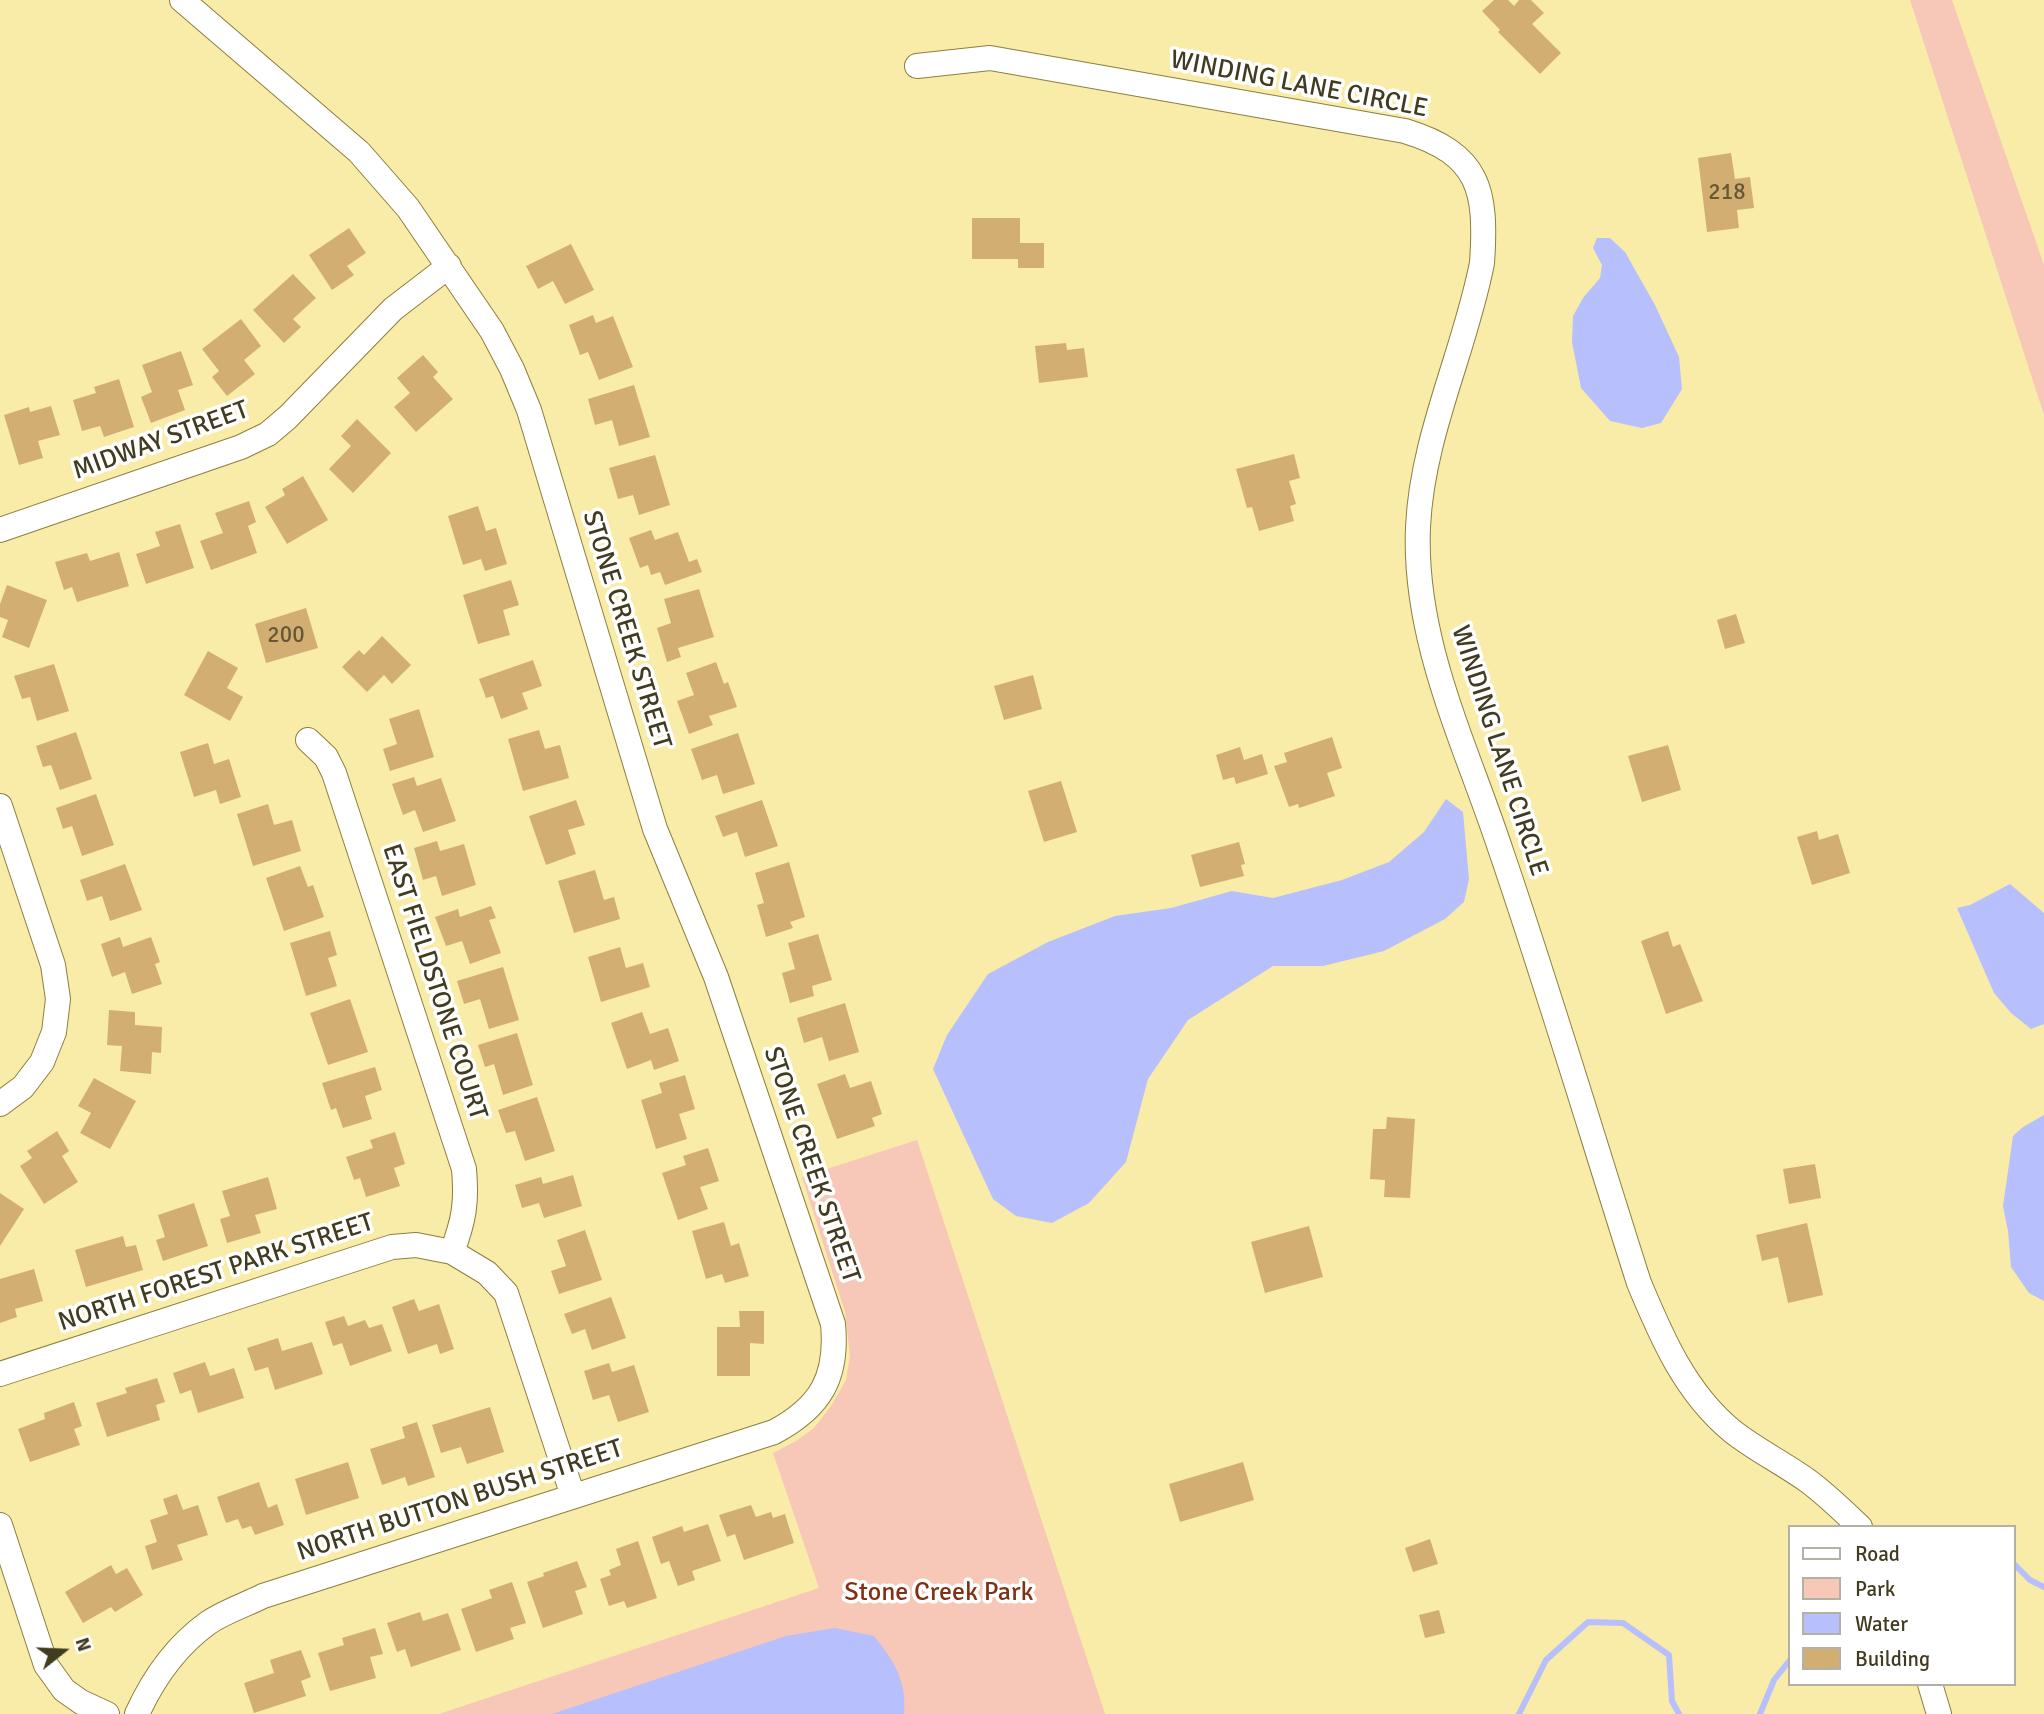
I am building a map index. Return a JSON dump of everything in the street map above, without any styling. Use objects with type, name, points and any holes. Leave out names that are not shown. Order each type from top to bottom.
[{"type":"street","name":"STONE CREEK STREET","points":[[182,0],[359,152],[408,208],[449,266],[492,331],[512,369],[529,410],[655,829],[716,976],[832,1321],[835,1344],[833,1364],[827,1382]]},
{"type":"street","name":"WINDING LANE CIRCLE","points":[[917,66],[990,58],[1405,131],[1440,144],[1459,157],[1470,170],[1480,193],[1484,233],[1482,263],[1433,438],[1420,498],[1420,591],[1424,622],[1447,702],[1502,852],[1639,1283],[1662,1336],[1690,1386],[1717,1416],[1754,1447],[1807,1480],[1858,1525]]},
{"type":"street","name":"MIDWAY STREET","points":[[0,530],[242,447],[268,434],[288,417],[393,309],[449,266]]},
{"type":"street","name":"EAST FIELDSTONE COURT","points":[[307,740],[326,757],[334,772],[464,1169],[466,1195],[463,1220],[452,1252]]},
{"type":"street","points":[[0,806],[53,965],[58,999],[54,1032],[42,1062],[23,1087],[0,1104]]},
{"type":"street","name":"NORTH FOREST PARK STREET","points":[[0,1374],[392,1247],[416,1245],[452,1252],[480,1268],[506,1293],[573,1496]]},
{"type":"street","name":"NORTH BUTTON BUSH STREET","points":[[137,1714],[147,1692],[174,1653],[209,1623],[263,1596],[774,1432],[817,1401],[827,1382]]},
{"type":"street","points":[[0,1525],[47,1665],[64,1690],[81,1702],[107,1714]]},
{"type":"street","points":[[1931,1686],[1939,1714]]},
{"type":"green space","points":[[1910,0],[1952,0],[2044,265],[2044,415]]},
{"type":"green space","name":"Stone Creek Park","points":[[917,1140],[1105,1714],[439,1714],[819,1588],[773,1453],[814,1428],[846,1380],[850,1356],[845,1312],[802,1177]]},
{"type":"water","points":[[1597,238],[1610,238],[1625,252],[1655,305],[1679,357],[1682,389],[1661,423],[1642,428],[1610,421],[1581,388],[1572,342],[1573,316],[1583,298],[1600,278],[1602,265],[1593,248]]},
{"type":"water","points":[[1446,799],[1463,812],[1469,879],[1464,902],[1445,919],[1384,951],[1323,966],[1273,966],[1188,1020],[1148,1079],[1126,1162],[1089,1203],[1052,1223],[1016,1216],[993,1199],[933,1069],[947,1035],[988,974],[1048,942],[1115,916],[1171,908],[1232,891],[1273,898],[1342,880],[1389,862],[1424,832]]},
{"type":"water","points":[[2010,884],[2044,913],[2044,1024],[2031,1029],[2011,1013],[1994,993],[1957,908],[1970,905]]},
{"type":"water","points":[[2044,1115],[2044,1301],[2029,1293],[2011,1267],[2003,1206],[2013,1136]]},
{"type":"water","points":[[835,1628],[874,1636],[898,1672],[903,1691],[904,1714],[552,1714],[786,1636]]},
{"type":"building","points":[[1494,0],[1508,0],[1514,6],[1519,0],[1531,0],[1544,13],[1532,24],[1561,53],[1540,74],[1498,32],[1500,30],[1482,11]]},
{"type":"building","points":[[1731,153],[1735,179],[1750,177],[1754,208],[1737,210],[1739,228],[1707,232],[1698,158]]},
{"type":"building","points":[[972,218],[1020,218],[1020,243],[1044,243],[1044,268],[1018,268],[1018,259],[972,259]]},
{"type":"building","points":[[349,228],[366,253],[347,266],[354,275],[332,290],[309,255]]},
{"type":"building","points":[[571,244],[594,290],[565,304],[553,281],[538,289],[526,266]]},
{"type":"building","points":[[293,274],[316,298],[293,319],[301,327],[284,343],[253,310]]},
{"type":"building","points":[[593,315],[596,323],[613,316],[633,367],[599,380],[588,352],[580,355],[569,325]]},
{"type":"building","points":[[241,319],[261,346],[244,360],[255,374],[227,396],[212,377],[219,371],[202,349]]},
{"type":"building","points":[[1066,343],[1067,350],[1084,348],[1088,377],[1039,383],[1035,346]]},
{"type":"building","points":[[181,351],[193,385],[178,390],[185,410],[151,423],[141,397],[152,392],[142,365]]},
{"type":"building","points":[[423,355],[438,372],[433,377],[453,399],[416,432],[394,407],[410,393],[397,378]]},
{"type":"building","points":[[119,379],[134,427],[104,437],[100,426],[82,431],[73,400],[96,393],[94,387]]},
{"type":"building","points":[[634,385],[650,437],[619,446],[612,420],[595,425],[588,399]]},
{"type":"building","points":[[51,406],[60,435],[38,441],[43,458],[19,465],[4,415],[29,407],[30,412]]},
{"type":"building","points":[[357,419],[391,453],[353,493],[329,469],[351,446],[341,436]]},
{"type":"building","points":[[1294,454],[1300,478],[1289,481],[1296,504],[1290,506],[1294,521],[1259,531],[1252,507],[1247,508],[1236,469]]},
{"type":"building","points":[[655,455],[670,505],[639,515],[633,495],[618,499],[609,468]]},
{"type":"building","points":[[303,476],[328,520],[287,544],[265,507],[285,495],[282,489]]},
{"type":"building","points":[[249,501],[256,522],[248,526],[257,553],[211,570],[200,541],[223,533],[215,513]]},
{"type":"building","points":[[478,506],[486,531],[496,528],[507,564],[485,571],[481,559],[463,565],[448,516]]},
{"type":"building","points":[[180,524],[194,568],[146,584],[136,554],[160,546],[155,532]]},
{"type":"building","points":[[651,530],[655,540],[678,532],[689,562],[697,559],[702,572],[665,585],[660,572],[651,575],[648,565],[640,568],[629,538]]},
{"type":"building","points":[[119,552],[129,586],[77,602],[72,587],[64,590],[55,562],[87,553],[90,561]]},
{"type":"building","points":[[511,580],[519,605],[503,610],[510,635],[478,644],[463,595]]},
{"type":"building","points":[[7,585],[47,600],[29,648],[2,637],[8,620],[0,617],[0,604]]},
{"type":"building","points":[[699,589],[714,637],[678,648],[681,657],[667,662],[657,628],[671,623],[664,599]]},
{"type":"building","points":[[306,608],[318,648],[266,663],[255,624]]},
{"type":"building","points":[[1736,614],[1745,643],[1725,649],[1717,620]]},
{"type":"building","points":[[382,636],[411,665],[392,684],[384,675],[367,692],[342,667],[359,650],[364,655]]},
{"type":"building","points":[[208,651],[238,668],[227,688],[243,697],[230,721],[184,695]]},
{"type":"building","points":[[533,660],[542,686],[522,693],[528,709],[501,719],[493,696],[486,698],[479,679]]},
{"type":"building","points":[[716,662],[724,684],[728,682],[737,707],[709,716],[713,725],[689,734],[677,701],[694,695],[686,673]]},
{"type":"building","points":[[54,664],[69,711],[37,721],[30,697],[22,699],[14,676]]},
{"type":"building","points":[[1033,675],[1042,709],[1004,720],[994,686]]},
{"type":"building","points":[[419,709],[434,757],[390,771],[383,749],[397,744],[389,719]]},
{"type":"building","points":[[539,730],[545,749],[560,745],[569,778],[523,791],[508,739]]},
{"type":"building","points":[[76,732],[92,779],[60,790],[51,765],[43,767],[36,746]]},
{"type":"building","points":[[738,733],[755,784],[723,794],[717,775],[702,780],[691,749]]},
{"type":"building","points":[[1332,737],[1342,768],[1327,773],[1335,796],[1299,808],[1298,804],[1289,807],[1274,766],[1287,762],[1284,753]]},
{"type":"building","points":[[208,743],[214,764],[229,759],[241,797],[220,804],[216,790],[194,797],[180,752]]},
{"type":"building","points":[[1668,745],[1681,790],[1642,802],[1628,756]]},
{"type":"building","points":[[1240,747],[1244,760],[1262,754],[1268,774],[1236,784],[1234,777],[1223,780],[1216,755]]},
{"type":"building","points":[[414,777],[417,786],[441,778],[456,821],[423,832],[415,810],[403,815],[392,784]]},
{"type":"building","points":[[1061,781],[1077,832],[1044,842],[1028,791]]},
{"type":"building","points":[[96,794],[114,845],[82,856],[72,826],[63,829],[56,808]]},
{"type":"building","points":[[576,800],[585,825],[568,830],[576,854],[546,865],[529,816]]},
{"type":"building","points":[[762,800],[778,846],[745,857],[737,832],[723,837],[715,816]]},
{"type":"building","points":[[268,804],[274,825],[292,820],[301,851],[253,866],[237,814]]},
{"type":"building","points":[[1817,831],[1819,840],[1838,834],[1850,873],[1812,885],[1797,837]]},
{"type":"building","points":[[437,841],[440,851],[464,844],[476,885],[442,896],[436,876],[423,880],[414,848]]},
{"type":"building","points":[[1239,842],[1245,864],[1241,865],[1244,876],[1200,887],[1191,855]]},
{"type":"building","points":[[789,862],[805,917],[790,922],[793,928],[766,937],[757,905],[764,903],[755,873]]},
{"type":"building","points":[[125,864],[142,910],[110,921],[102,896],[87,901],[80,880]]},
{"type":"building","points":[[300,866],[308,887],[313,885],[324,917],[284,931],[266,878]]},
{"type":"building","points":[[595,870],[604,900],[614,897],[620,919],[574,933],[558,881]]},
{"type":"building","points":[[491,906],[496,918],[489,920],[501,953],[470,964],[462,941],[446,946],[435,917],[458,909],[460,917]]},
{"type":"building","points":[[330,931],[337,955],[328,958],[337,986],[306,996],[290,943]]},
{"type":"building","points":[[1668,931],[1673,947],[1680,944],[1703,1001],[1666,1014],[1641,941]]},
{"type":"building","points":[[818,934],[832,980],[812,986],[814,996],[790,1003],[782,973],[795,969],[788,943]]},
{"type":"building","points":[[120,937],[123,947],[151,937],[160,962],[155,964],[162,984],[132,994],[125,972],[112,977],[101,944]]},
{"type":"building","points":[[620,947],[626,968],[643,963],[650,987],[601,1002],[588,957]]},
{"type":"building","points":[[503,967],[519,1020],[489,1029],[480,999],[464,1004],[457,981]]},
{"type":"building","points":[[350,999],[368,1052],[328,1065],[310,1013]]},
{"type":"building","points":[[845,1003],[859,1052],[829,1061],[822,1037],[804,1043],[797,1018]]},
{"type":"building","points":[[109,1010],[135,1012],[135,1025],[162,1027],[161,1053],[152,1052],[151,1074],[120,1071],[122,1046],[107,1045]]},
{"type":"building","points":[[642,1012],[650,1034],[668,1028],[679,1061],[654,1070],[651,1060],[627,1069],[611,1023]]},
{"type":"building","points":[[517,1033],[533,1085],[503,1095],[494,1064],[485,1067],[478,1045]]},
{"type":"building","points":[[375,1067],[382,1090],[365,1096],[372,1119],[343,1128],[336,1108],[331,1110],[322,1083]]},
{"type":"building","points":[[845,1074],[850,1088],[871,1081],[882,1114],[872,1118],[875,1126],[837,1139],[817,1084]]},
{"type":"building","points":[[685,1075],[695,1109],[679,1114],[687,1139],[656,1149],[641,1100],[662,1093],[659,1083]]},
{"type":"building","points":[[94,1078],[136,1101],[110,1149],[80,1133],[91,1113],[78,1106]]},
{"type":"building","points":[[537,1097],[555,1151],[525,1161],[515,1131],[506,1133],[498,1110]]},
{"type":"building","points":[[1387,1117],[1415,1119],[1410,1198],[1384,1197],[1385,1180],[1370,1179],[1373,1129],[1386,1129]]},
{"type":"building","points":[[57,1131],[69,1151],[62,1156],[78,1182],[44,1204],[20,1166],[32,1158],[27,1151]]},
{"type":"building","points":[[395,1132],[405,1164],[394,1168],[400,1186],[366,1197],[360,1178],[354,1180],[346,1157],[373,1148],[370,1140]]},
{"type":"building","points":[[708,1148],[719,1181],[700,1187],[708,1209],[678,1220],[662,1173],[686,1165],[683,1156]]},
{"type":"building","points":[[1815,1164],[1821,1198],[1789,1204],[1783,1169]]},
{"type":"building","points":[[573,1175],[582,1206],[544,1218],[539,1203],[522,1208],[515,1185],[541,1177],[543,1184]]},
{"type":"building","points":[[268,1177],[277,1209],[255,1215],[261,1233],[227,1243],[220,1219],[230,1216],[222,1191]]},
{"type":"building","points":[[0,1193],[24,1209],[0,1246]]},
{"type":"building","points":[[194,1203],[208,1246],[163,1261],[156,1240],[165,1237],[158,1215]]},
{"type":"building","points":[[724,1222],[731,1246],[739,1243],[749,1276],[725,1283],[722,1274],[706,1279],[692,1231]]},
{"type":"building","points":[[1807,1223],[1823,1295],[1788,1303],[1778,1257],[1762,1261],[1756,1235]]},
{"type":"building","points":[[1309,1226],[1323,1277],[1265,1293],[1251,1242]]},
{"type":"building","points":[[585,1230],[602,1280],[559,1294],[551,1271],[566,1266],[557,1240]]},
{"type":"building","points":[[123,1236],[126,1247],[136,1245],[143,1270],[86,1287],[75,1250]]},
{"type":"building","points":[[34,1269],[43,1301],[15,1309],[17,1317],[0,1323],[0,1279]]},
{"type":"building","points":[[611,1297],[626,1338],[592,1350],[585,1329],[572,1334],[564,1314]]},
{"type":"building","points":[[414,1299],[419,1311],[439,1304],[454,1349],[440,1354],[437,1344],[408,1354],[392,1307]]},
{"type":"building","points":[[739,1311],[764,1311],[764,1344],[750,1343],[750,1376],[717,1376],[717,1327],[740,1327]]},
{"type":"building","points":[[344,1316],[348,1326],[365,1320],[369,1328],[382,1324],[392,1351],[350,1366],[342,1343],[333,1346],[325,1322]]},
{"type":"building","points":[[278,1338],[282,1351],[312,1342],[323,1374],[275,1390],[268,1367],[255,1371],[247,1348]]},
{"type":"building","points":[[205,1362],[210,1376],[234,1368],[244,1398],[198,1413],[191,1390],[180,1394],[173,1373]]},
{"type":"building","points":[[609,1363],[612,1372],[634,1365],[649,1412],[618,1422],[609,1395],[593,1400],[584,1371]]},
{"type":"building","points":[[157,1378],[165,1402],[156,1405],[160,1420],[107,1437],[96,1403],[127,1393],[125,1388]]},
{"type":"building","points":[[74,1402],[82,1426],[74,1429],[80,1445],[30,1462],[18,1429],[45,1419],[44,1413]]},
{"type":"building","points":[[490,1407],[504,1452],[467,1464],[461,1447],[441,1453],[432,1425]]},
{"type":"building","points":[[417,1422],[435,1477],[408,1486],[405,1477],[382,1485],[370,1449],[405,1438],[402,1427]]},
{"type":"building","points":[[348,1462],[359,1498],[306,1515],[295,1479]]},
{"type":"building","points":[[1243,1462],[1254,1500],[1180,1522],[1169,1484]]},
{"type":"building","points":[[259,1482],[268,1508],[277,1504],[284,1525],[255,1535],[251,1526],[242,1529],[238,1519],[226,1523],[217,1497]]},
{"type":"building","points":[[177,1494],[183,1510],[198,1505],[208,1535],[177,1545],[183,1560],[152,1570],[145,1546],[157,1542],[150,1520],[168,1514],[163,1499]]},
{"type":"building","points":[[751,1505],[756,1517],[771,1512],[773,1518],[785,1514],[794,1543],[744,1560],[735,1534],[727,1537],[719,1515]]},
{"type":"building","points":[[708,1524],[721,1561],[692,1571],[695,1580],[678,1586],[669,1561],[661,1564],[652,1537],[682,1526],[684,1532]]},
{"type":"building","points":[[1430,1539],[1438,1564],[1413,1572],[1405,1548]]},
{"type":"building","points":[[638,1541],[657,1598],[627,1608],[624,1601],[609,1606],[600,1579],[611,1575],[609,1570],[621,1565],[616,1549]]},
{"type":"building","points":[[577,1561],[587,1587],[575,1591],[583,1614],[543,1628],[527,1582],[544,1576],[543,1573]]},
{"type":"building","points":[[111,1565],[116,1574],[127,1568],[143,1595],[115,1612],[111,1607],[83,1623],[65,1592]]},
{"type":"building","points":[[512,1582],[526,1623],[510,1628],[514,1639],[476,1652],[461,1609],[492,1598],[489,1590]]},
{"type":"building","points":[[1439,1610],[1445,1633],[1425,1638],[1419,1615]]},
{"type":"building","points":[[420,1612],[423,1621],[448,1613],[461,1650],[411,1667],[405,1649],[397,1652],[387,1623]]},
{"type":"building","points":[[375,1628],[383,1654],[370,1657],[376,1678],[330,1691],[318,1653],[344,1645],[342,1638]]},
{"type":"building","points":[[301,1650],[311,1677],[301,1681],[306,1696],[254,1713],[244,1683],[274,1673],[270,1660]]},
{"type":"waterway","points":[[2016,1566],[2030,1580],[2044,1587]]},
{"type":"waterway","points":[[1519,1714],[1546,1660],[1588,1622],[1623,1623],[1669,1655],[1672,1701],[1679,1714]]},
{"type":"waterway","points":[[1760,1714],[1774,1680],[1788,1662]]}]
